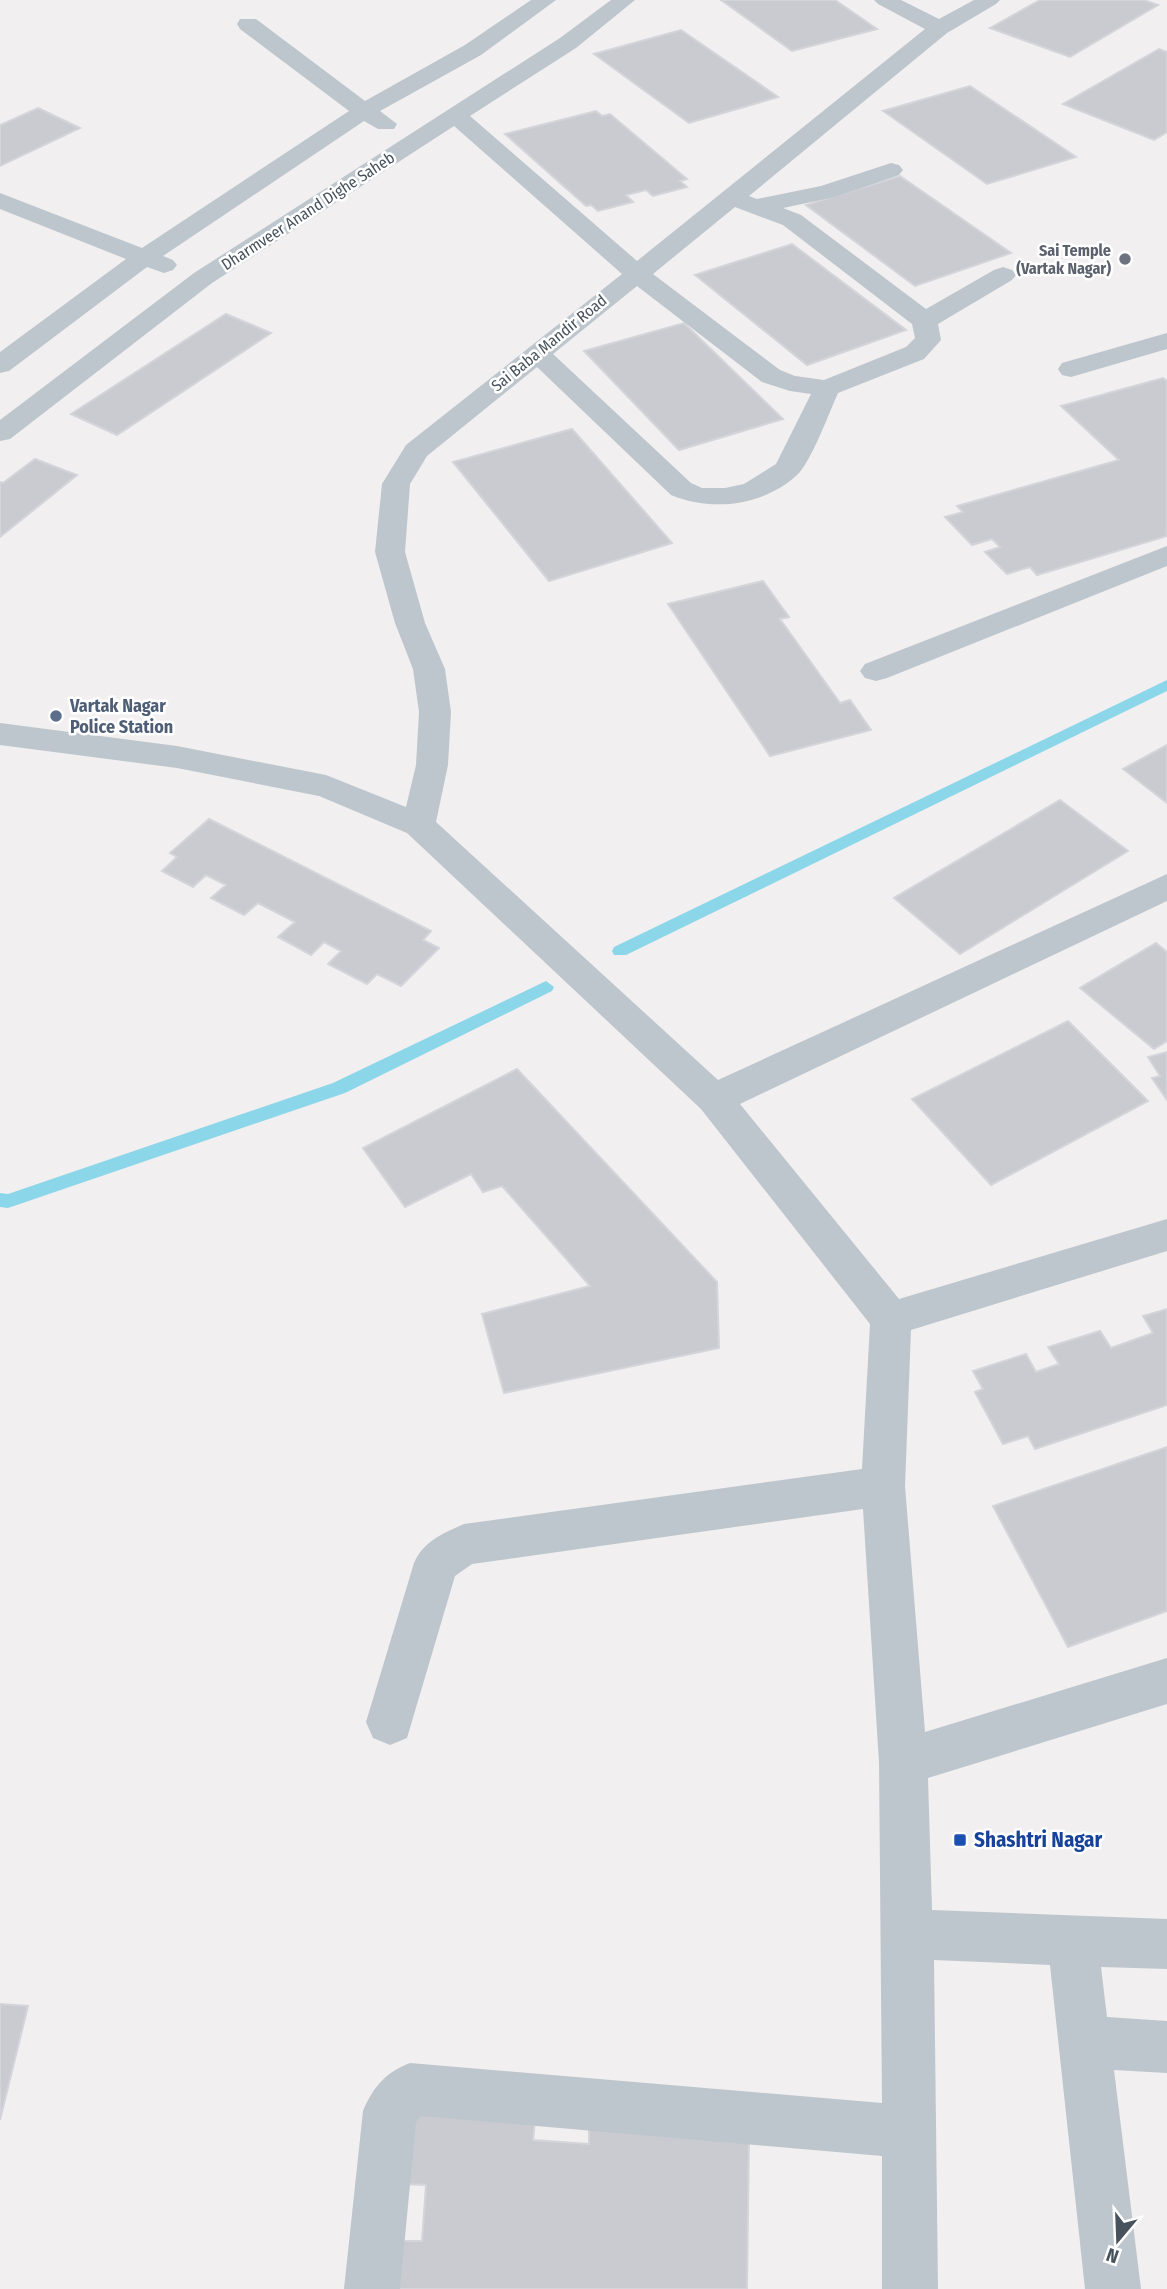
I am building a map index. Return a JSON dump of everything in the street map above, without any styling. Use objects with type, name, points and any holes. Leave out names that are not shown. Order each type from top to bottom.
[{"type":"street","points":[[0,365],[143,258],[364,111],[473,50],[545,0]]},
{"type":"street","name":"Dharmveer Anand Dighe Saheb","points":[[0,433],[203,278],[568,43],[624,0]]},
{"type":"street","points":[[885,0],[939,28]]},
{"type":"street","name":"Sai Baba Mandir Road","points":[[419,825],[432,765],[435,712],[429,669],[410,623],[390,552],[397,484],[416,451],[939,28],[989,0]]},
{"type":"street","points":[[248,24],[364,111],[415,142]]},
{"type":"street","points":[[455,116],[636,273],[771,376],[790,383],[827,388],[915,354],[928,340],[925,321],[792,220],[732,198]]},
{"type":"street","points":[[758,206],[817,194],[891,170]]},
{"type":"street","points":[[0,200],[143,258],[203,278]]},
{"type":"street","points":[[925,321],[1003,275]]},
{"type":"street","points":[[1071,369],[1167,341]]},
{"type":"street","points":[[537,353],[648,460],[681,489],[698,496],[725,497],[754,490],[788,469],[827,388]]},
{"type":"street","points":[[876,671],[1167,555]]},
{"type":"street","points":[[0,734],[177,757],[326,786],[419,825],[714,1099],[891,1318],[883,1486],[903,1762],[908,1934],[910,2289]]},
{"type":"street","points":[[714,1099],[1167,886]]},
{"type":"street","points":[[891,1318],[1167,1235]]},
{"type":"street","points":[[390,1723],[436,1563],[464,1545],[883,1486]]},
{"type":"street","points":[[903,1762],[1167,1681]]},
{"type":"street","points":[[908,1934],[1167,1944]]},
{"type":"street","points":[[1073,1940],[1113,2289]]},
{"type":"street","points":[[1084,2042],[1167,2047]]},
{"type":"street","points":[[372,2289],[390,2111],[410,2089],[909,2132]]},
{"type":"building","points":[[721,0],[835,0],[877,29],[792,51]]},
{"type":"building","points":[[1040,0],[1144,0],[1158,5],[1070,57],[990,28]]},
{"type":"building","points":[[681,30],[778,97],[689,123],[594,54]]},
{"type":"building","points":[[1159,49],[1167,52],[1167,132],[1154,140],[1063,104]]},
{"type":"building","points":[[970,86],[1076,157],[987,184],[883,111]]},
{"type":"building","points":[[38,108],[80,128],[0,166],[0,125]]},
{"type":"building","points":[[596,111],[602,116],[610,114],[687,179],[680,181],[687,187],[653,196],[646,190],[626,195],[633,202],[598,211],[591,205],[586,206],[505,134]]},
{"type":"building","points":[[900,176],[1011,253],[915,286],[806,205]]},
{"type":"building","points":[[792,244],[906,330],[807,365],[695,275]]},
{"type":"building","points":[[226,314],[271,333],[117,435],[71,414]]},
{"type":"building","points":[[684,323],[783,419],[679,450],[584,351]]},
{"type":"building","points":[[1163,378],[1167,381],[1167,536],[1037,575],[1030,567],[1007,574],[985,552],[1000,547],[992,539],[972,545],[945,517],[963,512],[957,506],[1119,460],[1061,406]]},
{"type":"building","points":[[572,429],[672,543],[549,581],[453,462]]},
{"type":"building","points":[[35,459],[77,475],[0,537],[0,482],[3,483]]},
{"type":"building","points":[[763,581],[789,617],[780,619],[840,703],[850,700],[871,730],[770,756],[668,604]]},
{"type":"building","points":[[1167,745],[1167,803],[1123,769]]},
{"type":"building","points":[[1060,800],[1128,851],[960,954],[894,898]]},
{"type":"building","points":[[209,819],[431,931],[423,940],[439,948],[401,986],[377,974],[367,984],[328,964],[341,951],[324,942],[311,955],[278,937],[295,922],[258,903],[244,915],[211,898],[226,885],[206,875],[193,887],[162,871],[177,857],[170,853]]},
{"type":"building","points":[[1156,943],[1167,952],[1167,1041],[1154,1049],[1080,988]]},
{"type":"building","points":[[1068,1021],[1148,1101],[991,1185],[912,1099]]},
{"type":"building","points":[[1167,1052],[1167,1100],[1152,1078],[1160,1076],[1148,1057]]},
{"type":"building","points":[[517,1069],[717,1282],[719,1348],[504,1393],[482,1314],[590,1286],[502,1186],[483,1192],[471,1174],[405,1207],[363,1148]]},
{"type":"building","points":[[1167,1309],[1167,1405],[1035,1449],[1028,1436],[1003,1444],[975,1392],[983,1389],[973,1371],[1026,1354],[1036,1372],[1059,1364],[1048,1347],[1100,1331],[1111,1348],[1153,1333],[1143,1316]]},
{"type":"building","points":[[1167,1447],[1167,1611],[1068,1647],[993,1506]]},
{"type":"building","points":[[0,2004],[28,2006],[0,2120]]},
{"type":"building","points":[[411,2113],[535,2120],[533,2140],[589,2144],[589,2123],[749,2132],[747,2289],[395,2289],[400,2241],[422,2241],[426,2185],[404,2184]]},
{"type":"waterway","points":[[620,951],[1167,685]]},
{"type":"waterway","points":[[0,1200],[8,1201],[339,1088],[546,987]]},
{"type":"place","name":"Sai Temple (Vartak Nagar)","points":[[1125,259]]},
{"type":"place","name":"Vartak Nagar Police Station","points":[[56,716]]},
{"type":"place","name":"Shashtri Nagar","points":[[960,1840]]}]
